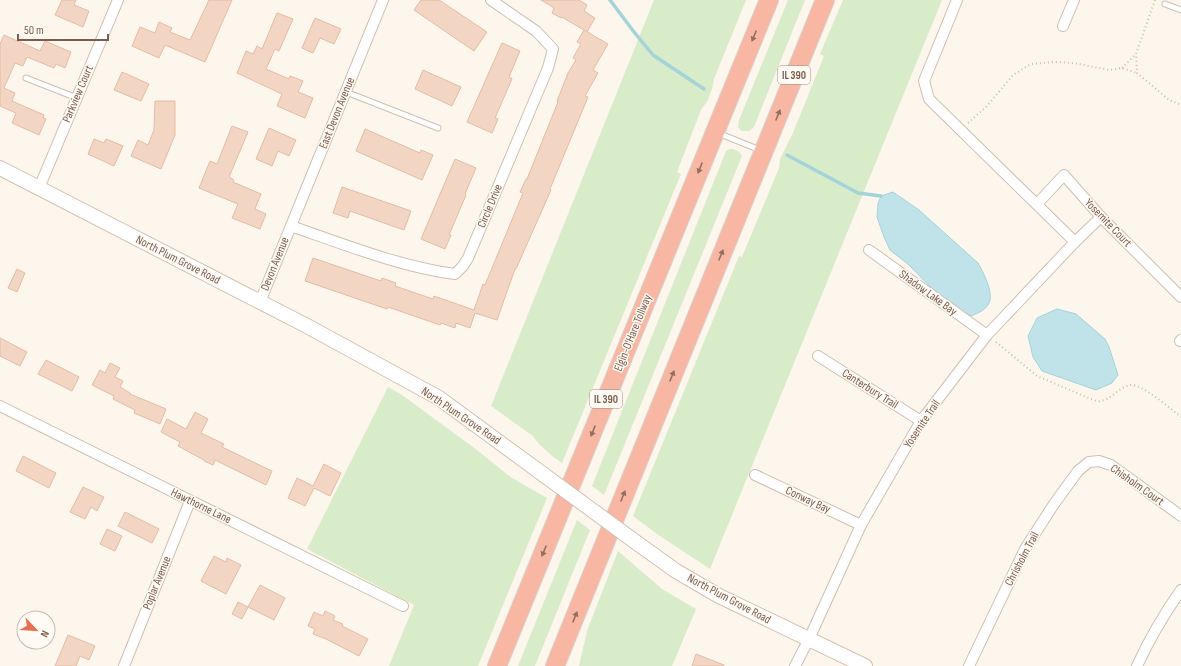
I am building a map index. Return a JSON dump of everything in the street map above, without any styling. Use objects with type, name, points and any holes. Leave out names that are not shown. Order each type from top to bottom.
[{"type":"highway","name":"Elgin-O'Hare Tollway","points":[[498,666],[769,0]]},
{"type":"highway","name":"IL 390","points":[[561,656],[825,0]]},
{"type":"street","name":"Parkview Court","points":[[39,188],[118,0]]},
{"type":"street","name":"East Devon Avenue","points":[[291,226],[383,0]]},
{"type":"street","name":"Circle Drive","points":[[291,226],[383,257],[435,272],[455,274],[464,266],[548,68],[553,48],[536,31],[491,0]]},
{"type":"street","points":[[956,0],[924,81],[929,99],[1075,242]]},
{"type":"street","points":[[1063,26],[1074,0]]},
{"type":"street","name":"North Plum Grove Road","points":[[0,168],[260,302],[439,398],[676,571],[719,596],[865,666]]},
{"type":"street","name":"Yosemite Court","points":[[1037,204],[1064,175],[1101,217],[1181,297]]},
{"type":"street","name":"Yosemite Trail","points":[[795,666],[809,639],[861,525],[921,421],[987,335],[1075,242],[1101,217]]},
{"type":"street","name":"Devon Avenue","points":[[260,302],[291,226]]},
{"type":"street","name":"Shadow Lake Bay","points":[[869,250],[987,335]]},
{"type":"street","name":"Canterbury Trail","points":[[818,356],[921,421]]},
{"type":"street","name":"Hawthorne Lane","points":[[0,406],[403,606]]},
{"type":"street","name":"Chisholm Court","points":[[1089,462],[1099,461],[1111,465],[1181,516]]},
{"type":"street","name":"Chrisholm Trail","points":[[969,666],[1025,549],[1054,504],[1078,471],[1089,462]]},
{"type":"street","name":"Conway Bay","points":[[755,475],[861,525]]},
{"type":"street","name":"Poplar Avenue","points":[[124,666],[190,501]]},
{"type":"street","points":[[1137,666],[1171,604],[1181,590]]},
{"type":"lane","points":[[1165,4],[1181,10]]},
{"type":"lane","points":[[26,78],[77,98]]},
{"type":"lane","points":[[346,92],[438,128]]},
{"type":"lane","points":[[715,132],[763,151]]},
{"type":"path","points":[[1137,73],[1136,54],[1155,0]]},
{"type":"path","points":[[1122,68],[1136,54]]},
{"type":"path","points":[[960,130],[986,107],[1013,75],[1032,64],[1054,62],[1074,63],[1109,70],[1122,68],[1137,73],[1169,100],[1181,105]]},
{"type":"path","points":[[987,335],[1037,376],[1091,399],[1100,402],[1122,388],[1130,385],[1139,387],[1181,416]]},
{"type":"green space","points":[[654,0],[746,0],[714,79],[708,100],[701,110],[677,172],[681,174],[562,463],[538,443],[533,436],[491,406]]},
{"type":"green space","points":[[788,0],[805,0],[754,127],[749,131],[742,131],[738,127],[739,120]]},
{"type":"green space","points":[[843,0],[942,0],[710,569],[657,534],[633,516],[739,256],[742,257],[779,168],[780,159],[792,135],[824,56],[820,54]]},
{"type":"green space","points":[[734,149],[742,156],[604,495],[592,486],[726,151]]},
{"type":"green space","points":[[388,387],[402,395],[473,447],[512,478],[547,498],[478,666],[389,666],[414,605],[307,549]]},
{"type":"green space","points":[[577,520],[590,530],[535,666],[518,666]]},
{"type":"green space","points":[[618,551],[662,589],[696,609],[672,666],[579,666],[587,631]]},
{"type":"water","points":[[893,192],[919,210],[978,263],[987,282],[990,293],[989,303],[984,309],[971,316],[945,302],[909,265],[890,250],[877,217],[878,204],[881,196]]},
{"type":"water","points":[[1057,309],[1076,314],[1105,339],[1118,375],[1112,383],[1096,390],[1042,371],[1033,357],[1028,336],[1037,318]]},
{"type":"building","points":[[62,0],[76,0],[74,5],[89,11],[83,27],[55,15]]},
{"type":"building","points":[[209,0],[232,0],[205,62],[165,45],[159,58],[132,46],[140,27],[155,33],[159,22],[172,28],[170,32],[190,40]]},
{"type":"building","points":[[421,0],[439,0],[487,32],[474,51],[414,10]]},
{"type":"building","points":[[541,0],[579,0],[587,5],[584,11],[595,18],[587,32],[562,17],[561,18],[552,13],[554,8]]},
{"type":"building","points":[[277,13],[293,19],[279,51],[275,49],[266,69],[289,79],[290,76],[303,81],[298,92],[313,98],[305,118],[277,106],[282,94],[237,73],[246,51],[253,54],[257,46],[262,49]]},
{"type":"building","points":[[315,18],[341,29],[334,44],[320,38],[313,53],[302,48]]},
{"type":"building","points":[[584,30],[608,44],[593,70],[598,73],[585,96],[588,97],[550,189],[551,190],[515,269],[497,320],[475,313],[470,328],[456,323],[455,328],[441,323],[440,325],[388,307],[387,309],[305,281],[313,258],[381,281],[382,278],[396,283],[395,286],[433,299],[434,296],[474,310],[483,284],[485,285],[523,193],[520,192],[527,179],[568,73],[576,60],[573,58],[581,44],[577,42]]},
{"type":"building","points":[[4,35],[40,51],[45,41],[71,52],[65,68],[56,64],[54,68],[27,57],[23,66],[15,63],[4,88],[15,93],[12,101],[44,115],[43,118],[46,119],[39,135],[12,123],[16,113],[0,106],[0,44]]},
{"type":"building","points":[[502,43],[520,51],[509,77],[512,79],[495,118],[498,119],[492,133],[467,122]]},
{"type":"building","points":[[423,70],[461,87],[452,106],[415,89]]},
{"type":"building","points":[[122,72],[149,84],[141,101],[114,90]]},
{"type":"building","points":[[155,101],[175,101],[175,135],[161,169],[131,156],[138,140],[148,145],[154,130]]},
{"type":"building","points":[[232,126],[248,132],[229,177],[234,180],[233,182],[261,194],[255,209],[266,214],[260,229],[232,218],[238,204],[199,188],[210,161],[217,164]]},
{"type":"building","points":[[269,128],[296,140],[289,156],[278,151],[272,166],[256,159]]},
{"type":"building","points":[[365,129],[420,153],[421,150],[433,155],[422,180],[356,151]]},
{"type":"building","points":[[94,139],[104,143],[106,139],[123,146],[114,166],[88,154]]},
{"type":"building","points":[[455,159],[476,168],[449,235],[451,235],[445,249],[421,239]]},
{"type":"building","points":[[342,187],[411,211],[404,230],[350,211],[348,218],[333,213]]},
{"type":"building","points":[[17,269],[25,273],[17,292],[8,288]]},
{"type":"building","points":[[0,338],[27,352],[20,366],[0,356]]},
{"type":"building","points":[[46,360],[79,377],[72,391],[38,374]]},
{"type":"building","points":[[110,363],[120,368],[115,377],[123,381],[120,387],[130,394],[166,409],[160,424],[134,413],[135,410],[113,399],[114,396],[92,385],[100,370],[105,373]]},
{"type":"building","points":[[195,412],[208,419],[201,433],[224,444],[222,447],[272,471],[266,485],[215,460],[213,465],[204,461],[178,446],[180,442],[161,432],[167,419],[186,429]]},
{"type":"building","points":[[23,456],[56,473],[49,488],[16,471]]},
{"type":"building","points":[[324,464],[341,473],[330,496],[314,488],[305,506],[288,498],[297,478],[313,486]]},
{"type":"building","points":[[83,487],[104,497],[97,511],[91,507],[85,519],[70,512]]},
{"type":"building","points":[[125,512],[159,529],[152,543],[118,526]]},
{"type":"building","points":[[107,529],[122,536],[115,551],[100,544]]},
{"type":"building","points":[[214,556],[226,562],[227,558],[241,565],[226,594],[201,581]]},
{"type":"building","points":[[260,585],[285,598],[274,620],[248,607]]},
{"type":"building","points":[[238,602],[248,607],[242,619],[232,614]]},
{"type":"building","points":[[325,611],[335,616],[333,620],[343,624],[342,626],[368,639],[359,656],[313,634],[315,629],[308,626],[314,612],[323,616]]},
{"type":"building","points":[[68,635],[95,646],[89,660],[80,656],[76,666],[55,666]]},
{"type":"building","points":[[696,654],[724,665],[724,666],[692,666]]},
{"type":"waterway","points":[[610,0],[653,55],[704,89]]},
{"type":"waterway","points":[[787,155],[858,193],[881,196]]}]
